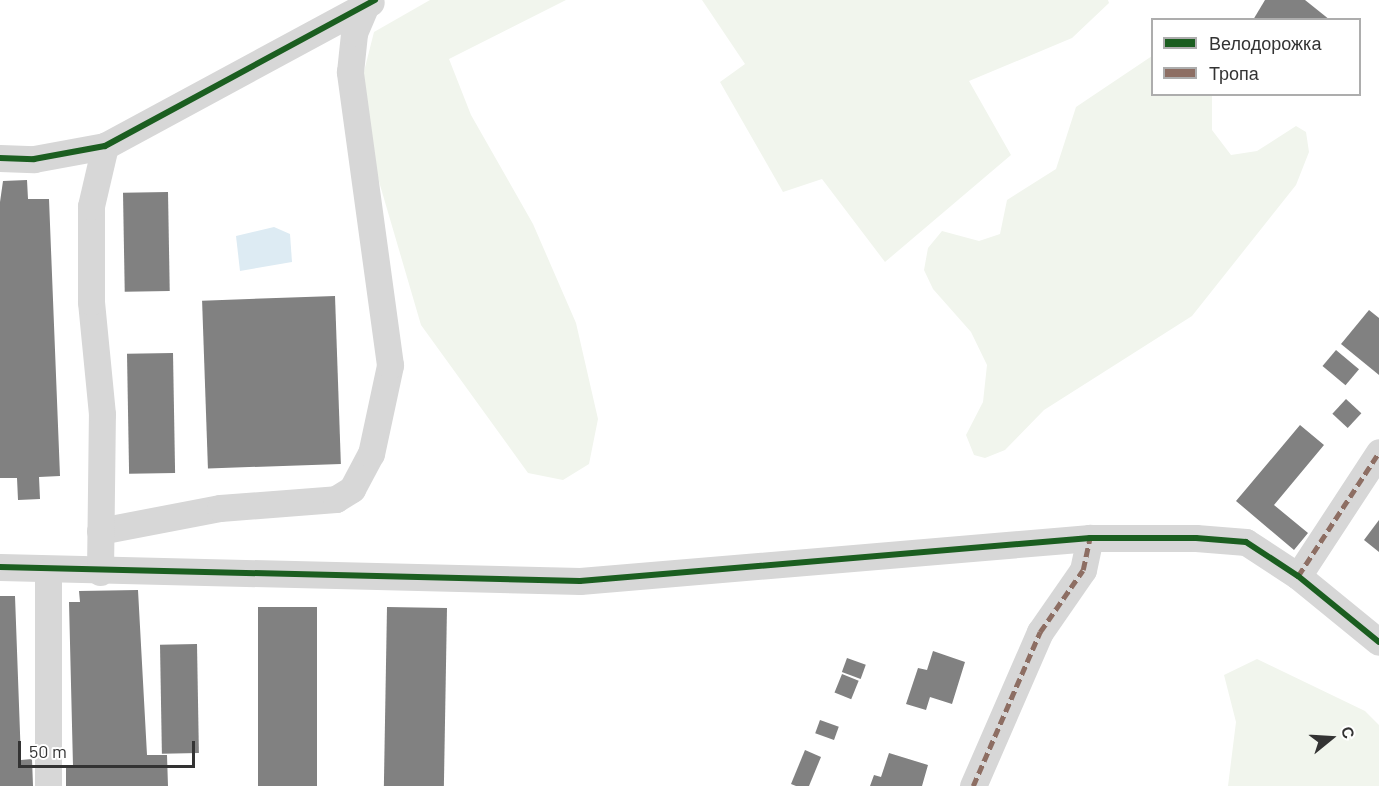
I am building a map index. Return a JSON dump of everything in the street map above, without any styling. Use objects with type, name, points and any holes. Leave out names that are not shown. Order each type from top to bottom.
[{"type":"street","points":[[0,158],[34,159],[105,146],[370,3]]},
{"type":"street","points":[[100,531],[220,508],[336,499],[352,489],[371,454],[390,365],[350,72],[354,33],[370,3]]},
{"type":"street","points":[[100,572],[102,414],[91,302],[91,206],[105,146]]},
{"type":"street","points":[[1298,576],[1379,452]]},
{"type":"street","points":[[973,786],[1033,645],[1083,570],[1090,538]]},
{"type":"street","points":[[0,567],[48,571],[580,581],[1090,538],[1246,542],[1298,576],[1379,642]]},
{"type":"street","points":[[48,571],[48,786]]},
{"type":"shaded area","points":[[430,0],[566,0],[449,59],[471,115],[533,224],[576,323],[598,419],[589,464],[563,480],[528,473],[421,325],[356,103],[374,32]]},
{"type":"shaded area","points":[[702,0],[1108,0],[1109,3],[1072,38],[969,81],[1011,155],[885,262],[822,179],[783,192],[720,82],[745,64]]},
{"type":"shaded area","points":[[1151,57],[1151,96],[1212,96],[1212,130],[1231,155],[1257,151],[1296,126],[1306,132],[1309,152],[1296,185],[1192,316],[1044,410],[1005,450],[985,458],[974,455],[966,435],[983,402],[987,365],[971,332],[933,289],[924,270],[928,248],[942,231],[979,241],[1000,234],[1007,200],[1056,169],[1076,107]]},
{"type":"shaded area","points":[[274,227],[290,234],[292,262],[240,271],[236,236]]},
{"type":"shaded area","points":[[1257,659],[1365,711],[1379,725],[1379,786],[1228,786],[1236,722],[1224,675]]},
{"type":"building","points":[[1265,0],[1305,0],[1328,18],[1254,18]]},
{"type":"building","points":[[27,180],[28,199],[49,199],[60,476],[39,477],[40,499],[18,500],[17,478],[0,478],[0,202],[3,181]]},
{"type":"building","points":[[168,192],[170,291],[125,292],[123,193]]},
{"type":"building","points":[[335,296],[341,464],[208,469],[202,301]]},
{"type":"building","points":[[1369,310],[1379,318],[1379,375],[1341,344]]},
{"type":"building","points":[[1336,350],[1359,369],[1345,385],[1323,366]]},
{"type":"building","points":[[173,353],[175,473],[129,474],[127,354]]},
{"type":"building","points":[[1346,399],[1361,413],[1348,428],[1332,414]]},
{"type":"building","points":[[1300,425],[1324,445],[1274,505],[1308,533],[1294,550],[1236,501]]},
{"type":"building","points":[[1379,520],[1379,552],[1364,540]]},
{"type":"building","points":[[138,590],[147,755],[167,755],[168,786],[66,786],[66,766],[73,766],[69,602],[80,602],[79,591]]},
{"type":"building","points":[[0,596],[15,596],[21,760],[32,759],[33,786],[0,786]]},
{"type":"building","points":[[258,607],[317,607],[317,786],[258,786]]},
{"type":"building","points":[[387,607],[447,608],[444,786],[384,786]]},
{"type":"building","points":[[197,644],[199,753],[162,754],[160,645]]},
{"type":"building","points":[[933,651],[965,662],[952,704],[930,697],[926,710],[906,704],[918,668],[927,670]]},
{"type":"building","points":[[847,658],[866,665],[861,679],[842,672]]},
{"type":"building","points":[[842,674],[859,681],[851,699],[835,693]]},
{"type":"building","points":[[820,720],[839,727],[834,740],[815,733]]},
{"type":"building","points":[[805,750],[821,757],[809,786],[796,786],[791,784]]},
{"type":"building","points":[[889,753],[928,765],[922,786],[870,786],[874,775],[881,777]]},
{"type":"marked path","points":[[1298,576],[1379,452]]},
{"type":"marked path","points":[[973,786],[1040,632],[1083,570],[1090,538]]},
{"type":"cycle path","points":[[0,158],[34,159],[105,146],[375,0]]},
{"type":"cycle path","points":[[0,567],[580,581],[1090,538],[1196,538],[1246,542],[1298,576],[1379,642]]}]
